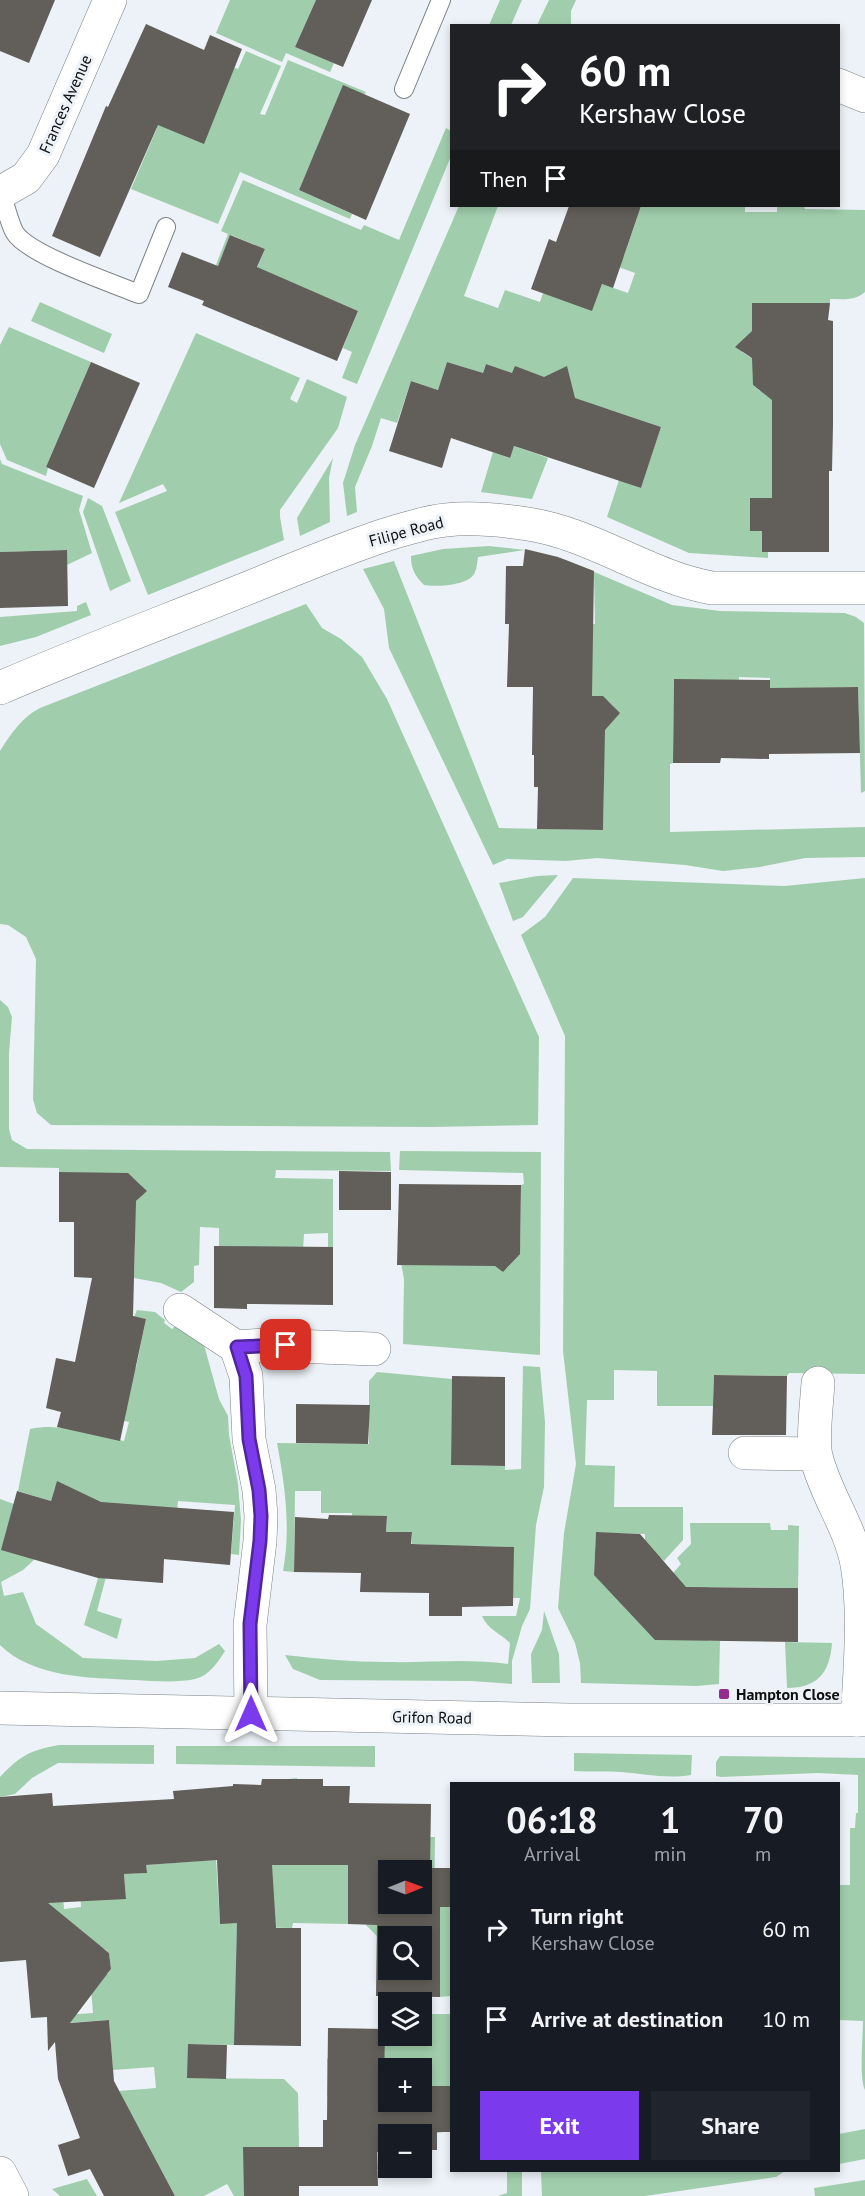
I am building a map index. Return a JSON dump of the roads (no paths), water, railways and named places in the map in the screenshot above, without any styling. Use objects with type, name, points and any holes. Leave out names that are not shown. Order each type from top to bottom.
[{"type":"street","name":"Frances Avenue","points":[[0,193],[26,178],[43,155],[110,0]]},
{"type":"street","points":[[840,87],[865,96]]},
{"type":"street","name":"Filipe Road","points":[[0,688],[345,548],[422,524],[447,519],[503,521],[554,529],[581,538],[624,558],[712,588],[865,588]]},
{"type":"street","points":[[180,1310],[237,1347],[265,1345],[374,1349]]},
{"type":"street","points":[[237,1347],[246,1376],[249,1439],[259,1490],[261,1516],[250,1624],[251,1714]]},
{"type":"street","points":[[818,1383],[815,1454],[829,1496],[857,1561],[861,1585],[861,1720]]},
{"type":"street","points":[[745,1453],[815,1454]]},
{"type":"street","name":"Grifon Road","points":[[0,1708],[569,1720],[861,1720]]},
{"type":"street","points":[[0,2173],[12,2196]]},
{"type":"lane","points":[[404,89],[441,0]]},
{"type":"lane","name":"Frances Avenue","points":[[0,193],[15,233],[35,250],[70,267],[140,294],[166,227]]},
{"type":"place","name":"Hampton Close","points":[[724,1694]]}]
